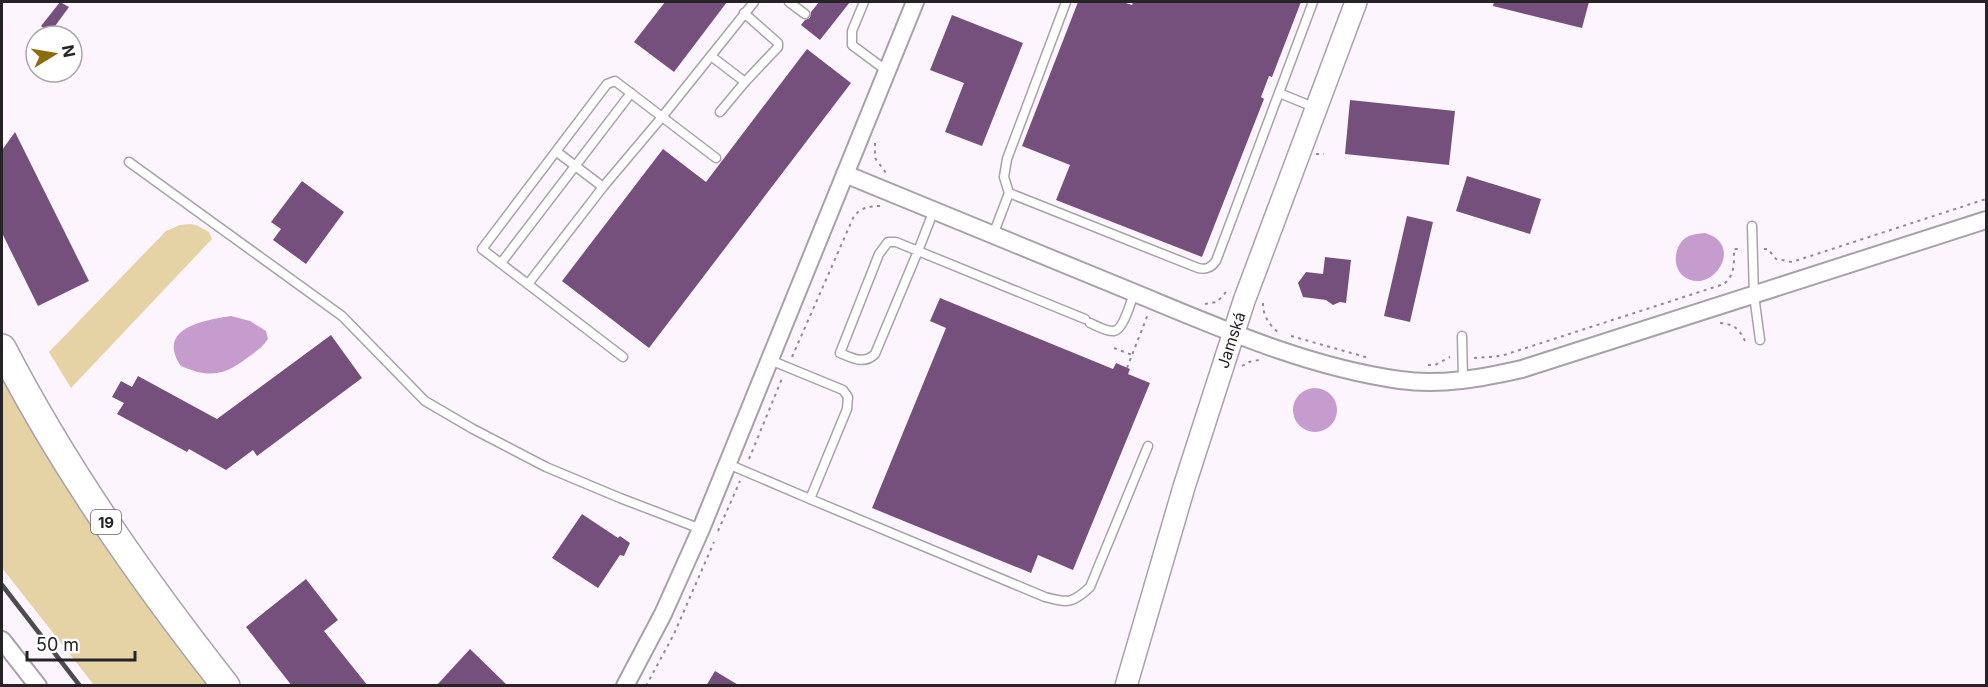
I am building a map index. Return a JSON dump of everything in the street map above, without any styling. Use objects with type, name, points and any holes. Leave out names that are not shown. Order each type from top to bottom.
[{"type":"main road","name":"19","points":[[2,348],[62,455],[123,548],[226,686]]},
{"type":"street","points":[[626,686],[663,614],[701,529],[915,2]]},
{"type":"street","name":"Jamská","points":[[1126,686],[1184,487],[1233,334],[1356,2]]},
{"type":"street","points":[[845,174],[1233,334],[1338,369],[1402,380],[1439,382],[1522,369],[1986,220]]},
{"type":"street","points":[[2,640],[38,686]]},
{"type":"lane","points":[[528,284],[603,187],[754,2]]},
{"type":"lane","points":[[789,2],[805,14]]},
{"type":"lane","points":[[864,2],[852,31],[852,45],[887,70]]},
{"type":"lane","points":[[993,235],[1010,193],[1005,177],[1007,159],[1066,2]]},
{"type":"lane","points":[[1010,193],[1198,268],[1208,268],[1216,261],[1313,2]]},
{"type":"lane","points":[[720,112],[778,47],[778,43],[744,13]]},
{"type":"lane","points":[[711,56],[745,82]]},
{"type":"lane","points":[[623,357],[483,249],[607,84],[615,81],[716,158]]},
{"type":"lane","points":[[501,263],[631,93]]},
{"type":"lane","points":[[1279,93],[1316,108]]},
{"type":"lane","points":[[557,152],[603,187]]},
{"type":"lane","points":[[129,162],[342,316],[425,401],[472,429],[546,466],[701,529]]},
{"type":"lane","points":[[934,210],[918,251],[875,354],[863,361],[840,353],[881,249],[885,244],[892,242],[918,251],[1112,332],[1117,331],[1122,325],[1134,293]]},
{"type":"lane","points":[[1752,226],[1754,295],[1760,340]]},
{"type":"lane","points":[[1462,336],[1463,380]]},
{"type":"lane","points":[[770,360],[837,387],[843,390],[848,397],[847,409],[810,499]]},
{"type":"lane","points":[[728,464],[1045,597],[1066,603],[1078,599],[1090,587],[1148,446]]},
{"type":"path","points":[[875,141],[874,151],[877,163],[891,177]]},
{"type":"path","points":[[1471,358],[1485,359],[1501,356],[1724,284],[1732,273],[1734,249],[1768,249],[1776,259],[1792,262],[1986,199]]},
{"type":"path","points":[[646,686],[674,634],[787,367],[854,216],[865,207],[884,206]]},
{"type":"path","points":[[1199,304],[1217,302],[1229,289]]},
{"type":"path","points":[[1264,298],[1262,306],[1264,316],[1270,326],[1279,333]]},
{"type":"path","points":[[1127,368],[1148,314]]},
{"type":"path","points":[[1290,336],[1369,358]]},
{"type":"path","points":[[1114,348],[1132,355]]},
{"type":"path","points":[[1422,366],[1435,365],[1449,357]]},
{"type":"shaded area","points":[[190,224],[209,232],[212,239],[71,388],[49,352],[166,231],[180,225]]},
{"type":"shaded area","points":[[1705,233],[1717,239],[1723,248],[1724,258],[1720,268],[1713,275],[1703,280],[1693,281],[1679,271],[1676,253],[1685,238]]},
{"type":"shaded area","points":[[231,316],[250,321],[266,331],[268,339],[239,364],[223,372],[199,372],[181,366],[175,353],[174,343],[186,328],[209,320]]},
{"type":"shaded area","points":[[2,373],[212,685],[94,685],[2,568]]},
{"type":"shaded area","points":[[1315,388],[1330,395],[1337,410],[1330,425],[1315,432],[1300,425],[1293,410],[1300,395]]},
{"type":"building","points":[[60,2],[69,7],[57,24],[43,24]]},
{"type":"building","points":[[665,2],[727,2],[674,72],[634,42]]},
{"type":"building","points":[[819,2],[850,2],[820,40],[801,25],[810,18],[811,12]]},
{"type":"building","points":[[1078,2],[1123,2],[1132,5],[1133,2],[1301,2],[1272,77],[1269,76],[1261,97],[1264,99],[1202,257],[1056,200],[1070,165],[1022,146]]},
{"type":"building","points":[[1494,2],[1589,2],[1582,28],[1493,6]]},
{"type":"building","points":[[952,15],[1023,43],[982,146],[945,132],[964,83],[930,70]]},
{"type":"building","points":[[807,49],[851,83],[649,348],[562,281],[663,149],[706,182]]},
{"type":"building","points":[[1350,100],[1455,111],[1449,165],[1345,154]]},
{"type":"building","points":[[15,132],[89,281],[38,306],[2,233],[2,150]]},
{"type":"building","points":[[1467,176],[1541,199],[1530,234],[1456,211]]},
{"type":"building","points":[[302,181],[344,212],[306,264],[273,240],[281,229],[271,222]]},
{"type":"building","points":[[1407,216],[1433,222],[1410,322],[1384,316]]},
{"type":"building","points":[[1325,257],[1351,260],[1346,303],[1340,302],[1333,305],[1326,300],[1303,297],[1298,283],[1306,272],[1323,274]]},
{"type":"building","points":[[940,298],[1113,369],[1116,363],[1130,369],[1128,374],[1150,383],[1073,570],[1038,555],[1031,573],[872,508],[946,328],[930,321]]},
{"type":"building","points":[[331,335],[362,378],[257,456],[253,450],[226,470],[189,449],[187,452],[117,414],[124,403],[112,397],[121,381],[132,387],[138,376],[217,419]]},
{"type":"building","points":[[582,514],[618,538],[620,536],[630,543],[624,556],[620,555],[598,588],[552,558]]},
{"type":"building","points":[[306,579],[338,620],[324,631],[368,686],[292,686],[246,627]]},
{"type":"building","points":[[470,649],[508,686],[436,686]]},
{"type":"building","points":[[715,671],[740,686],[706,686]]},
{"type":"railway","points":[[2,585],[80,686]]}]
